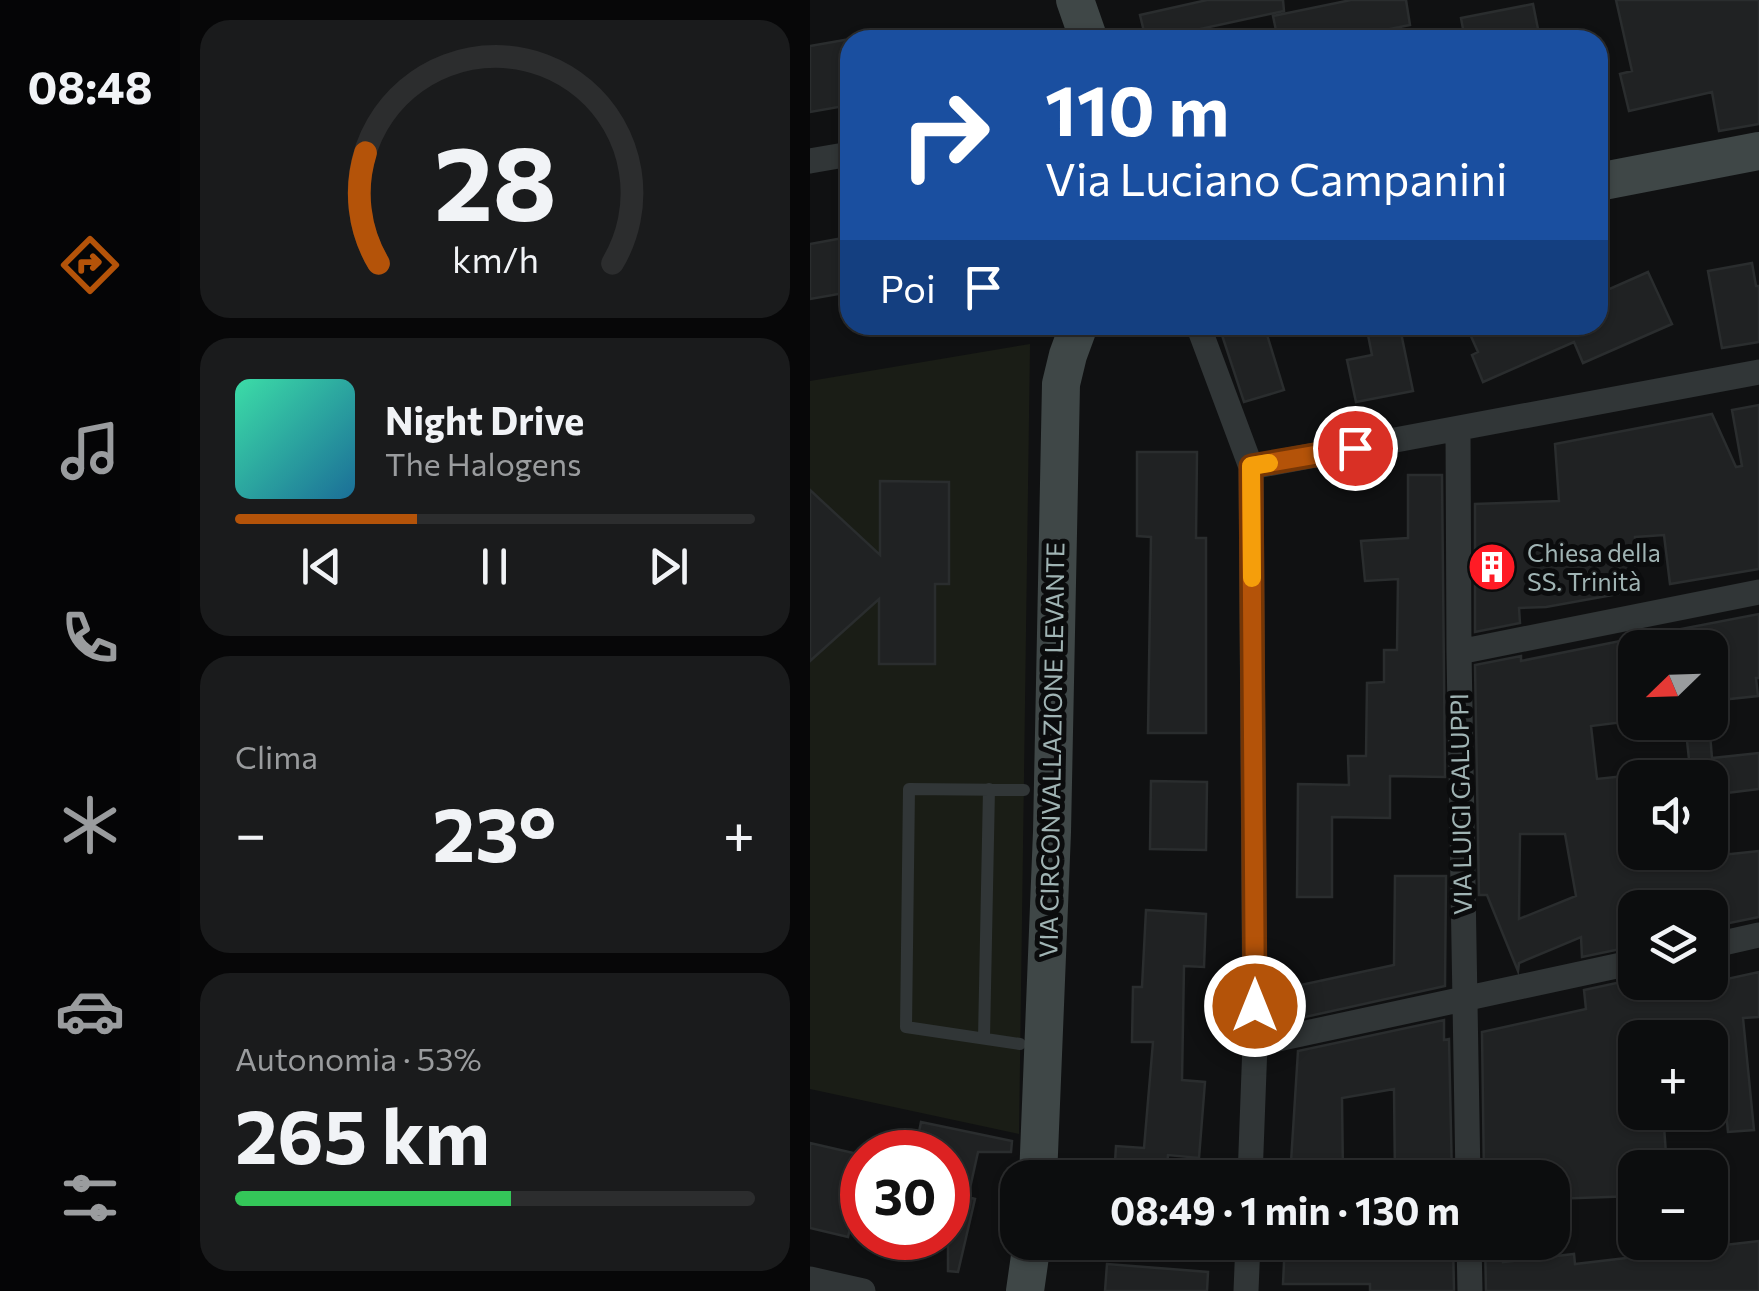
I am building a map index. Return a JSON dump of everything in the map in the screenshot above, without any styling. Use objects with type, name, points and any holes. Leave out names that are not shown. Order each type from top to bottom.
[{"type":"main road","points":[[1075,0],[1086,30]]},
{"type":"main road","points":[[1608,180],[1759,151]]},
{"type":"main road","name":"VIA CIRCONVALLAZIONE LEVANTE","points":[[1039,1160],[1052,832],[1060,423],[1062,384],[1075,335]]},
{"type":"main road","points":[[1025,1291],[1029,1260]]},
{"type":"street","points":[[810,161],[840,156]]},
{"type":"street","points":[[1202,335],[1251,466],[1255,1044],[1251,1160]]},
{"type":"street","points":[[1251,466],[1759,372]]},
{"type":"street","name":"VIA LUIGI GALUPPI","points":[[1458,430],[1468,1160]]},
{"type":"street","points":[[1459,652],[1759,592]]},
{"type":"street","points":[[1728,942],[1759,935]]},
{"type":"street","points":[[1255,1044],[1618,966]]},
{"type":"street","points":[[1246,1291],[1247,1260]]},
{"type":"street","points":[[1469,1260],[1470,1291]]},
{"type":"street","points":[[810,1279],[863,1291]]},
{"type":"lane","points":[[1020,1044],[906,1027],[910,789],[1024,790]]},
{"type":"lane","points":[[984,1038],[988,790]]},
{"type":"shaded area","points":[[1030,344],[1019,1134],[810,1089],[810,381]]},
{"type":"building","points":[[1207,0],[1283,0],[1284,11],[1196,30],[1144,30],[1140,15]]},
{"type":"building","points":[[1351,0],[1406,0],[1410,25],[1385,30],[1276,30],[1273,16]]},
{"type":"building","points":[[1616,0],[1759,0],[1759,124],[1719,131],[1712,92],[1629,111],[1620,74],[1632,71]]},
{"type":"building","points":[[1533,4],[1538,29],[1463,30],[1461,18]]},
{"type":"building","points":[[840,41],[840,107],[810,112],[810,46]]},
{"type":"building","points":[[840,239],[840,294],[810,299],[810,244]]},
{"type":"building","points":[[1752,263],[1759,286],[1759,342],[1722,348],[1708,271]]},
{"type":"building","points":[[1648,272],[1672,324],[1583,363],[1574,342],[1483,382],[1472,355],[1478,352],[1470,335],[1608,335],[1608,290]]},
{"type":"building","points":[[1222,335],[1267,335],[1284,390],[1244,402]]},
{"type":"building","points":[[1368,335],[1401,335],[1413,391],[1356,402],[1347,360],[1372,355]]},
{"type":"building","points":[[1759,405],[1759,569],[1670,584],[1664,535],[1635,537],[1635,591],[1519,608],[1520,623],[1475,632],[1475,504],[1559,501],[1555,444],[1712,414],[1736,467],[1742,466],[1732,410]]},
{"type":"building","points":[[1137,452],[1197,452],[1196,538],[1206,538],[1206,733],[1148,733],[1151,537],[1137,536]]},
{"type":"building","points":[[1408,475],[1442,475],[1445,777],[1390,776],[1390,818],[1332,817],[1332,897],[1297,897],[1298,784],[1349,785],[1348,756],[1366,756],[1367,683],[1384,682],[1384,650],[1397,650],[1398,579],[1365,581],[1361,541],[1408,538]]},
{"type":"building","points":[[880,481],[949,482],[949,584],[935,584],[935,664],[879,664],[879,599],[810,661],[810,490],[880,555]]},
{"type":"building","points":[[1759,614],[1758,696],[1728,699],[1728,630],[1676,630]]},
{"type":"building","points":[[1618,641],[1618,723],[1591,726],[1597,779],[1618,777],[1618,870],[1728,870],[1728,854],[1759,851],[1759,917],[1728,923],[1728,890],[1618,890],[1618,950],[1582,957],[1581,937],[1519,963],[1518,971],[1487,895],[1479,895],[1475,665],[1521,656],[1521,661]],"holes":[[[1520,834],[1565,834],[1576,896],[1519,919]]]},
{"type":"building","points":[[1687,740],[1710,740],[1712,758],[1759,753],[1759,789],[1728,793],[1728,760],[1689,760]]},
{"type":"building","points":[[1151,781],[1207,782],[1206,850],[1150,849]]},
{"type":"building","points":[[1395,876],[1446,876],[1445,986],[1296,1019],[1296,986],[1394,965]]},
{"type":"building","points":[[1146,910],[1206,914],[1204,967],[1184,966],[1182,1080],[1205,1082],[1199,1158],[1168,1155],[1168,1160],[1115,1160],[1116,1146],[1144,1148],[1153,1042],[1132,1042],[1133,987],[1142,987]]},
{"type":"building","points":[[1759,972],[1759,1017],[1743,1018],[1754,1130],[1728,1132],[1728,1020],[1618,1020],[1618,1130],[1664,1130],[1666,1150],[1618,1150],[1618,1197],[1570,1198],[1570,1160],[1484,1160],[1482,1032],[1586,1009],[1584,990],[1618,983],[1618,1000],[1728,1000],[1728,979]]},
{"type":"building","points":[[1444,1020],[1444,1040],[1449,1039],[1452,1160],[1395,1160],[1394,1089],[1342,1098],[1343,1160],[1291,1160],[1298,1051]]},
{"type":"building","points":[[921,1122],[959,1130],[919,1130]]},
{"type":"building","points":[[970,1132],[1012,1141],[1011,1152],[978,1152],[970,1188]]},
{"type":"building","points":[[810,1143],[840,1150],[840,1235],[810,1228]]},
{"type":"building","points":[[1759,1241],[1759,1291],[1486,1291],[1485,1260],[1570,1260],[1570,1254],[1574,1254],[1575,1264],[1618,1259],[1728,1260],[1728,1245]]},
{"type":"building","points":[[948,1260],[961,1260],[958,1272],[948,1271]]},
{"type":"building","points":[[1284,1260],[1453,1260],[1454,1291],[1370,1291],[1370,1284],[1283,1284]]},
{"type":"building","points":[[1107,1264],[1208,1272],[1207,1291],[1105,1291]]},
{"type":"slow traffic","points":[[1252,578],[1251,466],[1269,463]]},
{"type":"place","name":"Chiesa della SS. Trinità","points":[[1492,567]]},
{"type":"route","points":[[1255,1006],[1251,466],[1355,448]]}]
